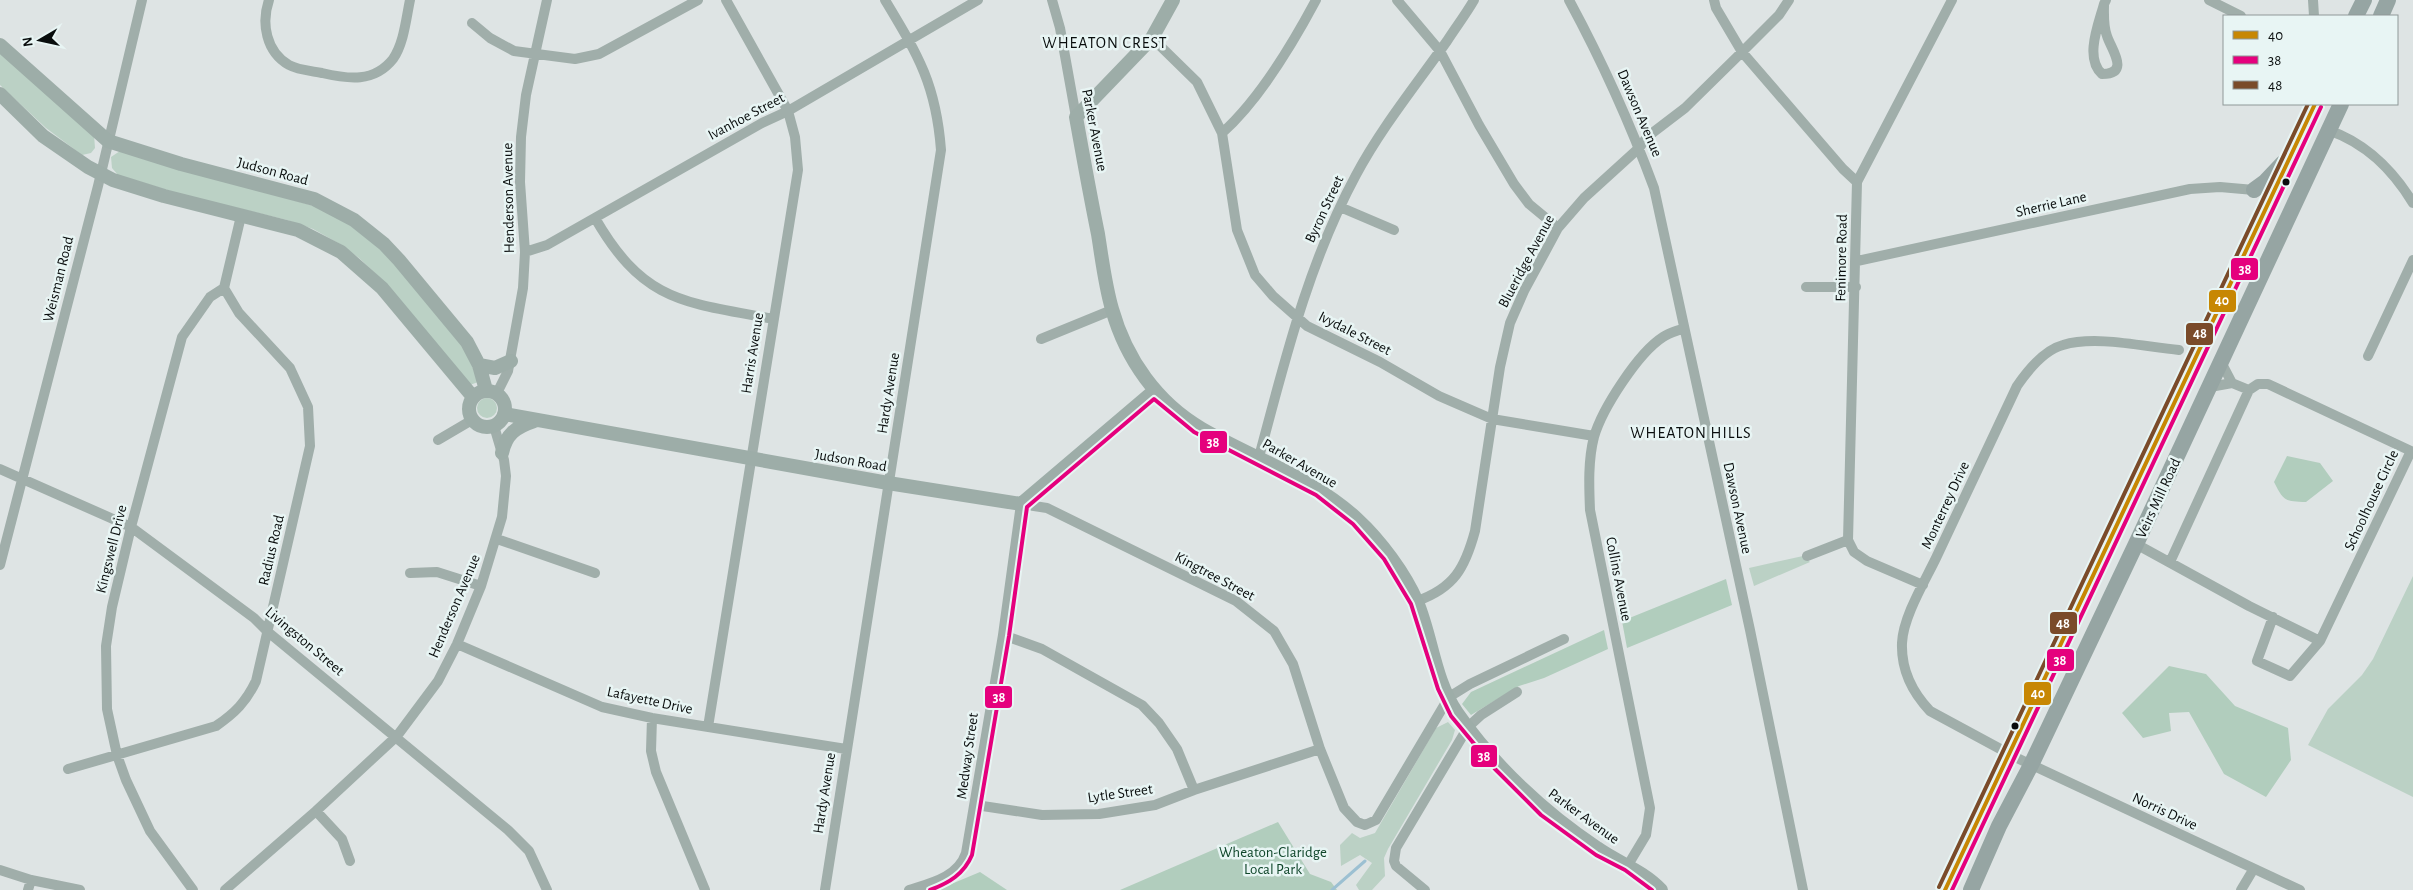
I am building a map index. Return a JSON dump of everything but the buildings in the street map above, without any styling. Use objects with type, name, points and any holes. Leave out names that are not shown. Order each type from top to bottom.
[{"type":"main road","points":[[2381,15],[2388,0]]},
{"type":"main road","name":"Veirs Mill Road","points":[[1971,890],[1999,826],[2019,759],[2315,105]]},
{"type":"main road","name":"Veirs Mill Road","points":[[1945,890],[2136,544],[2340,105]]},
{"type":"main road","points":[[2254,190],[2265,182],[2294,150]]},
{"type":"street","name":"Weisman Road","points":[[0,565],[100,174],[142,0]]},
{"type":"street","points":[[269,0],[265,16],[266,32],[278,56],[289,65],[353,79],[375,74],[394,57],[401,42],[410,0]]},
{"type":"street","name":"Henderson Avenue","points":[[492,392],[503,386],[510,361],[523,288],[525,252],[520,182],[521,137],[526,95],[547,0]]},
{"type":"street","points":[[472,23],[496,42],[514,51],[575,59],[600,54],[698,0]]},
{"type":"street","name":"Harris Avenue","points":[[708,727],[798,170],[795,137],[788,111],[726,0]]},
{"type":"street","name":"Hardy Avenue","points":[[825,890],[941,150],[939,119],[932,90],[924,69],[909,40],[885,0]]},
{"type":"street","name":"Ivanhoe Street","points":[[525,252],[546,245],[762,123],[788,111],[978,0]]},
{"type":"street","name":"Parker Avenue","points":[[1052,0],[1060,28],[1112,310],[1129,354],[1154,391],[1177,412],[1198,427],[1225,442],[1259,457],[1319,490],[1357,519],[1389,555],[1417,601],[1448,697],[1456,712],[1468,727],[1500,765],[1545,810],[1599,850],[1628,865],[1661,890]]},
{"type":"street","points":[[1076,117],[1152,38],[1173,0]]},
{"type":"street","points":[[1222,133],[1241,116],[1285,52],[1316,0]]},
{"type":"street","points":[[1397,0],[1440,51],[1479,125],[1514,184],[1529,204],[1558,228]]},
{"type":"street","name":"Byron Street","points":[[1259,457],[1297,316],[1314,266],[1340,207],[1357,174],[1380,138],[1474,0]]},
{"type":"street","name":"Dawson Avenue","points":[[1569,0],[1595,48],[1639,148],[1654,188],[1750,630],[1803,890]]},
{"type":"street","points":[[1714,0],[1716,8],[1742,52],[1843,169],[1857,182]]},
{"type":"street","name":"Blueridge Avenue","points":[[1417,601],[1432,596],[1448,585],[1469,555],[1475,531],[1500,367],[1510,323],[1524,291],[1558,228],[1584,198],[1639,148],[1647,137],[1685,108],[1742,52],[1779,15],[1790,0]]},
{"type":"street","name":"Fenimore Road","points":[[1848,540],[1856,287],[1857,182],[1905,94],[1952,0]]},
{"type":"street","points":[[2209,0],[2240,15]]},
{"type":"street","points":[[2313,0],[2314,15]]},
{"type":"street","points":[[2105,2],[2106,34],[2118,55],[2118,64],[2115,70],[2108,74],[2102,74],[2096,69],[2094,59],[2095,38],[2105,2]]},
{"type":"street","name":"Ivydale Street","points":[[1152,38],[1197,82],[1222,133],[1237,230],[1255,275],[1273,296],[1307,326],[1380,362],[1439,396],[1492,419],[1594,436]]},
{"type":"street","name":"Judson Road","points":[[0,46],[108,141],[181,164],[314,199],[354,220],[384,244],[467,342],[492,392]]},
{"type":"street","points":[[0,94],[43,136],[100,174],[113,180],[164,196],[298,230],[320,240],[360,267],[382,288],[473,396]]},
{"type":"street","points":[[2328,130],[2367,149],[2382,161],[2413,203]]},
{"type":"street","name":"Sherrie Lane","points":[[1856,261],[2190,189],[2220,187],[2254,190]]},
{"type":"street","points":[[1340,207],[1394,230]]},
{"type":"street","points":[[224,288],[241,216]]},
{"type":"street","points":[[595,218],[610,244],[627,265],[646,282],[670,295],[697,304],[773,318]]},
{"type":"street","points":[[2368,356],[2413,260]]},
{"type":"street","points":[[1806,287],[1856,287]]},
{"type":"street","name":"Kingswell Drive","points":[[193,890],[150,832],[129,789],[117,755],[107,709],[106,646],[112,607],[131,527],[182,336],[205,304],[224,288]]},
{"type":"street","name":"Radius Road","points":[[68,769],[216,726],[237,712],[248,699],[256,681],[310,446],[308,408],[290,368],[239,313],[224,288]]},
{"type":"street","points":[[1042,339],[1112,310]]},
{"type":"street","name":"Collins Avenue","points":[[1628,865],[1646,835],[1650,808],[1590,510],[1589,474],[1594,436],[1612,399],[1638,360],[1663,337],[1684,328]]},
{"type":"street","name":"Monterrey Drive","points":[[2019,759],[1930,711],[1919,699],[1910,683],[1903,660],[1902,641],[1906,625],[2017,386],[2030,368],[2061,345],[2081,342],[2179,350]]},
{"type":"street","points":[[479,365],[495,368],[510,361]]},
{"type":"street","points":[[2221,362],[2232,383]]},
{"type":"street","points":[[2170,562],[2248,390],[2232,383],[2210,387]]},
{"type":"street","name":"Schoolhouse Circle","points":[[2248,390],[2258,384],[2268,384],[2411,451],[2320,641],[2290,676],[2257,660],[2273,618]]},
{"type":"street","points":[[1021,504],[1154,391]]},
{"type":"street","points":[[492,392],[504,403],[504,414],[494,426],[482,427],[472,420],[468,409],[473,396],[492,392]]},
{"type":"street","name":"Judson Road","points":[[504,414],[750,459],[1021,504]]},
{"type":"street","points":[[438,440],[472,420]]},
{"type":"street","points":[[502,453],[505,440],[511,432],[522,425],[534,421]]},
{"type":"street","name":"Henderson Avenue","points":[[225,890],[316,811],[397,736],[438,681],[457,644],[481,586],[497,539],[506,492],[502,453],[494,426]]},
{"type":"street","name":"Livingston Street","points":[[0,469],[131,527],[254,618],[268,632],[397,736],[508,830],[529,851],[547,890]]},
{"type":"street","name":"Medway Street","points":[[909,890],[938,880],[953,872],[964,861],[976,805],[988,713],[1003,635],[1021,504]]},
{"type":"street","name":"Kingtree Street","points":[[1021,504],[1048,508],[1236,601],[1274,631],[1294,664],[1320,749],[1344,808],[1357,822],[1365,825],[1376,820],[1448,697]]},
{"type":"street","points":[[497,539],[595,573]]},
{"type":"street","points":[[1807,556],[1848,540],[1854,552],[1867,560],[1923,585]]},
{"type":"street","points":[[2136,544],[2273,618],[2320,641]]},
{"type":"street","points":[[410,573],[436,572],[481,586]]},
{"type":"street","points":[[1003,635],[1042,649],[1142,705],[1159,723],[1177,750],[1194,790]]},
{"type":"street","points":[[1448,697],[1470,684],[1564,639]]},
{"type":"street","name":"Lafayette Drive","points":[[457,644],[602,707],[652,718],[846,749]]},
{"type":"street","points":[[1425,890],[1399,871],[1394,861],[1396,848],[1468,727],[1481,715],[1517,692]]},
{"type":"street","points":[[652,718],[651,751],[656,772],[705,890]]},
{"type":"street","name":"Lytle Street","points":[[976,805],[1042,815],[1099,814],[1155,805],[1194,790],[1320,749]]},
{"type":"street","name":"Norris Drive","points":[[2019,759],[2253,870],[2300,890]]},
{"type":"street","points":[[316,811],[342,839],[350,861]]},
{"type":"street","points":[[0,870],[30,885],[80,890]]},
{"type":"street","points":[[2242,890],[2253,870]]},
{"type":"green space","points":[[0,53],[94,135],[95,148],[91,153],[82,155],[46,128],[0,85]]},
{"type":"green space","points":[[120,151],[328,210],[380,246],[466,349],[478,382],[470,385],[377,275],[340,244],[313,229],[287,220],[180,194],[118,175],[112,168],[111,157]]},
{"type":"green space","points":[[487,398],[494,401],[497,408],[494,415],[487,418],[480,415],[477,408],[480,401]]},
{"type":"green space","points":[[2287,456],[2320,463],[2333,481],[2306,502],[2289,501],[2283,497],[2274,482]]},
{"type":"green space","points":[[1803,556],[1810,562],[1754,586],[1749,568]]},
{"type":"green space","points":[[2413,576],[2413,797],[2308,745],[2328,709],[2362,675],[2373,659]]},
{"type":"green space","points":[[1726,579],[1732,605],[1627,648],[1622,621]]},
{"type":"green space","points":[[1604,630],[1608,649],[1544,678],[1519,686],[1471,715],[1462,704],[1471,692]]},
{"type":"green space","points":[[2169,666],[2206,674],[2235,706],[2288,728],[2291,760],[2266,797],[2224,774],[2189,712],[2169,713],[2171,731],[2143,738],[2122,713]]},
{"type":"green space","points":[[1448,722],[1455,730],[1452,740],[1388,849],[1384,858],[1385,876],[1372,890],[1359,890],[1356,885],[1372,863],[1360,855],[1341,866],[1340,845],[1352,833],[1360,838],[1375,833],[1436,728]]},
{"type":"green space","name":"Wheaton-Claridge Local Park","points":[[1278,822],[1310,874],[1331,882],[1337,890],[1120,890]]},
{"type":"green space","points":[[980,872],[1007,890],[937,890]]},
{"type":"waterway","points":[[1332,890],[1365,861]]},
{"type":"transit line","name":"48","points":[[1939,887],[2308,105]]},
{"type":"transit line","name":"40","points":[[1945,890],[2315,105]]},
{"type":"transit line","name":"38","points":[[1952,890],[2321,107]]},
{"type":"transit line","name":"38","points":[[930,890],[960,873],[972,855],[1009,636],[1027,507],[1154,399],[1194,432],[1316,495],[1353,524],[1384,559],[1411,604],[1438,689],[1451,716],[1495,769],[1541,815],[1596,855],[1625,870],[1652,890]]},
{"type":"district","name":"WHEATON CREST","points":[[1105,42]]},
{"type":"district","name":"WHEATON HILLS","points":[[1691,432]]}]
